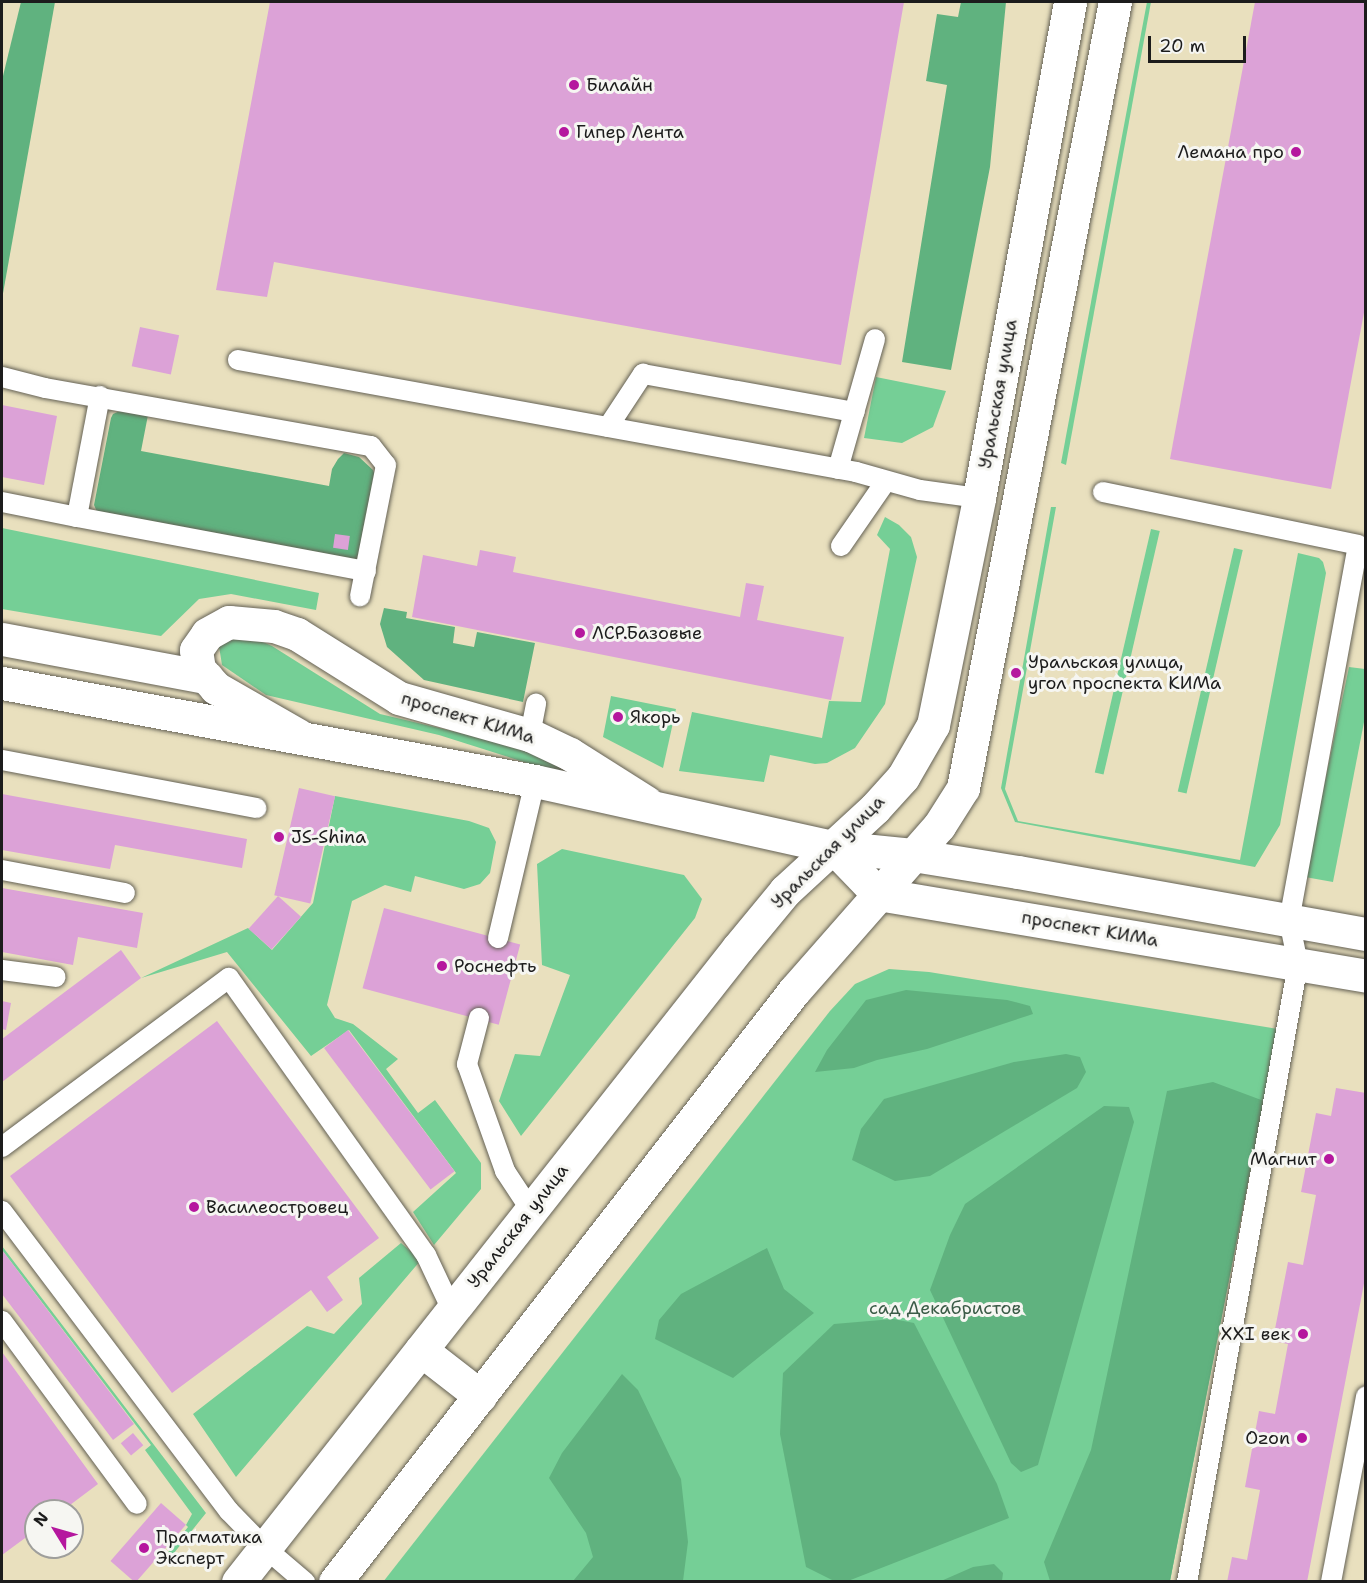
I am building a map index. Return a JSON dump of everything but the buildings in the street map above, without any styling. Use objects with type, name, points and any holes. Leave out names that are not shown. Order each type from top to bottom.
[{"type":"main road","name":"Уральская улица","points":[[238,1581],[785,891],[903,777],[933,725],[979,498],[1070,2]]},
{"type":"main road","points":[[335,1581],[794,991],[939,826],[965,780],[1115,2]]},
{"type":"main road","name":"проспект КИМа","points":[[305,739],[224,693],[206,677],[199,669],[196,650],[207,634],[230,622],[274,626],[297,634],[347,663],[399,698],[533,720],[570,754],[612,783],[650,804]]},
{"type":"main road","points":[[2,639],[206,677]]},
{"type":"main road","name":"проспект КИМа","points":[[2,683],[535,781],[650,804],[833,847],[913,855],[1365,934]]},
{"type":"main road","points":[[833,847],[878,894]]},
{"type":"main road","name":"проспект КИМа","points":[[878,894],[1365,976]]},
{"type":"main road","points":[[421,1350],[480,1396]]},
{"type":"lane","points":[[838,469],[875,339]]},
{"type":"lane","points":[[238,360],[838,469],[920,490],[979,498]]},
{"type":"lane","points":[[608,427],[643,374],[855,412]]},
{"type":"lane","points":[[2,377],[45,388],[371,446],[386,465],[360,596]]},
{"type":"lane","points":[[77,518],[100,396]]},
{"type":"lane","points":[[841,546],[886,481]]},
{"type":"lane","points":[[1103,492],[1362,540],[1289,920],[1298,964],[1187,1581]]},
{"type":"lane","points":[[2,502],[366,571]]},
{"type":"lane","points":[[2,760],[257,808]]},
{"type":"lane","points":[[498,938],[535,781]]},
{"type":"lane","points":[[2,870],[125,893]]},
{"type":"lane","points":[[2,970],[56,977]]},
{"type":"lane","points":[[2,1148],[229,978],[426,1255],[452,1310]]},
{"type":"lane","points":[[479,1018],[468,1064],[505,1171],[531,1209]]},
{"type":"lane","points":[[2,1210],[229,1511],[264,1547],[305,1581]]},
{"type":"lane","points":[[2,1321],[137,1503]]},
{"type":"lane","points":[[1331,1581],[1365,1395]]},
{"type":"green space","points":[[21,2],[55,2],[2,299],[2,80]]},
{"type":"green space","points":[[961,2],[1006,2],[990,167],[951,370],[902,362],[947,85],[926,81],[937,14],[958,17]]},
{"type":"green space","points":[[1147,2],[1151,2],[1066,465],[1061,463]]},
{"type":"green space","points":[[876,377],[946,391],[933,427],[902,443],[864,438]]},
{"type":"green space","points":[[122,410],[148,415],[141,451],[329,486],[332,469],[344,453],[359,457],[373,470],[377,481],[364,565],[98,514],[94,505],[111,418],[113,414]]},
{"type":"green space","points":[[1051,507],[1056,507],[1005,789],[1018,821],[1240,860],[1298,553],[1319,558],[1323,562],[1326,573],[1280,825],[1255,867],[1015,822],[1001,788]]},
{"type":"green space","points":[[885,517],[899,525],[911,537],[917,557],[885,704],[855,748],[827,763],[815,764],[770,755],[764,782],[679,771],[692,712],[822,738],[829,701],[861,702],[890,549],[877,535]]},
{"type":"green space","points":[[2,528],[319,593],[316,610],[231,594],[199,599],[161,636],[2,609]]},
{"type":"green space","points":[[1151,529],[1160,531],[1104,775],[1095,773]]},
{"type":"green space","points":[[1234,548],[1243,550],[1187,794],[1178,792]]},
{"type":"green space","points":[[384,608],[407,612],[406,618],[455,627],[453,643],[474,647],[477,632],[535,643],[523,702],[424,680],[387,647],[380,624]]},
{"type":"green space","points":[[226,637],[252,637],[272,646],[380,714],[519,747],[570,770],[568,776],[439,735],[266,695],[222,665],[219,646]]},
{"type":"green space","points":[[1349,667],[1365,669],[1365,717],[1333,882],[1305,877]]},
{"type":"green space","points":[[611,696],[676,709],[663,768],[603,737]]},
{"type":"green space","points":[[335,796],[469,821],[489,828],[496,842],[490,873],[480,884],[464,889],[415,876],[411,892],[385,885],[352,901],[327,1005],[335,1018],[353,1024],[398,1059],[386,1069],[418,1113],[435,1100],[481,1163],[481,1189],[434,1245],[413,1212],[456,1173],[349,1030],[311,1056],[227,952],[141,978],[248,928],[272,950],[313,903]]},
{"type":"green space","points":[[562,849],[684,875],[702,899],[695,918],[521,1136],[499,1101],[515,1054],[540,1056],[570,975],[542,965],[537,864]]},
{"type":"green space","name":"сад Декабристов","points":[[889,969],[929,972],[1278,1029],[1170,1581],[383,1582],[830,1011],[855,984]]},
{"type":"green space","points":[[906,990],[1007,1000],[1030,1006],[1033,1014],[927,1049],[877,1060],[854,1068],[815,1072],[827,1050],[866,1000]]},
{"type":"green space","points":[[1066,1054],[1080,1057],[1086,1072],[1077,1088],[930,1176],[895,1181],[852,1160],[861,1129],[884,1099],[1014,1062]]},
{"type":"green space","points":[[1213,1082],[1264,1101],[1170,1581],[1050,1581],[1044,1562],[1091,1450],[1167,1091]]},
{"type":"green space","points":[[1104,1106],[1129,1107],[1134,1122],[1038,1465],[1021,1472],[1011,1463],[930,1290],[950,1235],[965,1204]]},
{"type":"green space","points":[[401,1243],[421,1260],[236,1477],[193,1414],[307,1326],[334,1334],[362,1304],[359,1278]]},
{"type":"green space","points":[[2,1246],[206,1513],[170,1558],[166,1555],[188,1527],[186,1525],[192,1514],[145,1450],[151,1445],[2,1250]]},
{"type":"green space","points":[[767,1248],[784,1289],[814,1313],[733,1378],[655,1339],[659,1320],[681,1294]]},
{"type":"green space","points":[[893,1319],[914,1323],[997,1484],[1009,1518],[848,1581],[834,1581],[806,1567],[780,1434],[783,1373],[834,1324]]},
{"type":"green space","points":[[622,1374],[638,1390],[681,1479],[688,1542],[683,1581],[573,1581],[593,1557],[586,1533],[549,1478],[562,1453]]},
{"type":"green space","points":[[994,1564],[1003,1573],[1002,1581],[941,1581],[973,1567]]},
{"type":"place","name":"Билайн","points":[[574,85]]},
{"type":"place","name":"Гипер Лента","points":[[564,132]]},
{"type":"place","name":"Лемана про","points":[[1296,152]]},
{"type":"place","name":"ЛСР.Базовые","points":[[580,633]]},
{"type":"place","name":"Уральская улица, угол проспекта КИМа","points":[[1016,673]]},
{"type":"place","name":"Якорь","points":[[618,717]]},
{"type":"place","name":"JS-Shina","points":[[279,837]]},
{"type":"place","name":"Роснефть","points":[[442,966]]},
{"type":"place","name":"Магнит","points":[[1329,1159]]},
{"type":"place","name":"Василеостровец","points":[[194,1207]]},
{"type":"place","name":"XXI век","points":[[1303,1334]]},
{"type":"place","name":"Ozon","points":[[1302,1438]]},
{"type":"place","name":"Прагматика Эксперт","points":[[144,1548]]}]
